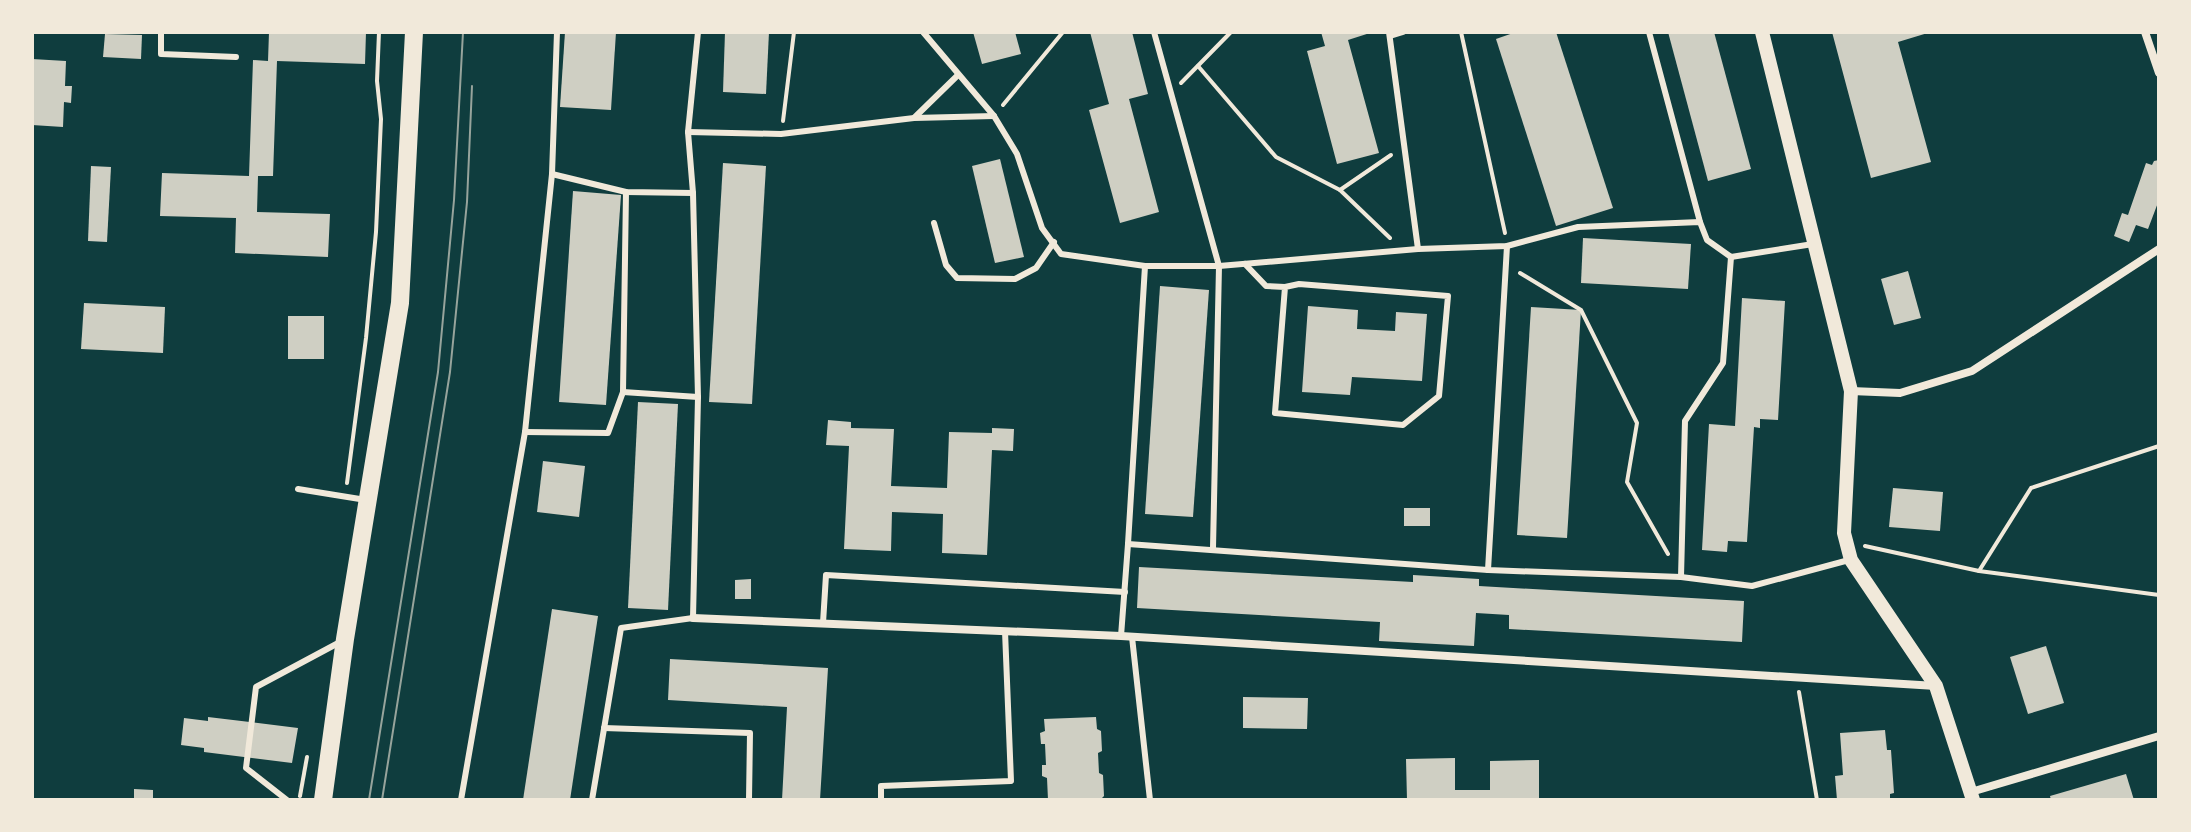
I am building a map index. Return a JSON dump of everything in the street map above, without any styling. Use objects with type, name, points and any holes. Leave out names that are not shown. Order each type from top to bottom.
[{"type":"main road","points":[[323,800],[345,639],[400,303],[414,32]]},
{"type":"street","points":[[1762,32],[1851,391],[1844,533],[1851,560],[1936,686],[1972,796],[2158,739]]},
{"type":"street","points":[[2145,32],[2159,73]]},
{"type":"street","points":[[1851,391],[1900,393],[1972,371],[2159,249]]},
{"type":"street","points":[[693,618],[1121,636],[1936,686]]},
{"type":"lane","points":[[161,32],[161,54],[236,57]]},
{"type":"lane","points":[[461,800],[525,432],[552,174],[557,32]]},
{"type":"lane","points":[[592,800],[621,628],[693,618],[698,397],[693,193],[688,132],[698,32]]},
{"type":"lane","points":[[923,32],[994,116],[1017,154],[1042,228],[1061,254],[1145,266],[1219,266],[1403,250],[1507,246],[1578,227],[1700,222]]},
{"type":"lane","points":[[1154,32],[1219,266],[1213,548]]},
{"type":"lane","points":[[1403,32],[1390,34],[1418,249]]},
{"type":"lane","points":[[1649,32],[1707,240],[1731,257],[1813,244]]},
{"type":"lane","points":[[914,118],[958,75]]},
{"type":"lane","points":[[688,132],[781,134],[914,118],[994,116]]},
{"type":"lane","points":[[552,174],[626,192],[693,193]]},
{"type":"lane","points":[[525,432],[608,433],[623,392],[626,192]]},
{"type":"lane","points":[[934,223],[946,265],[957,278],[1015,279],[1036,268],[1054,242]]},
{"type":"lane","points":[[1488,570],[1507,246]]},
{"type":"lane","points":[[1681,577],[1685,421],[1723,363],[1731,257]]},
{"type":"lane","points":[[1245,264],[1266,286],[1299,284],[1448,296],[1439,396],[1403,425],[1275,413],[1285,287]]},
{"type":"lane","points":[[1121,636],[1145,266]]},
{"type":"lane","points":[[623,392],[698,397]]},
{"type":"lane","points":[[298,489],[369,500]]},
{"type":"lane","points":[[1128,544],[1488,570],[1681,577],[1752,586],[1851,560]]},
{"type":"lane","points":[[823,623],[826,575],[1125,592]]},
{"type":"lane","points":[[881,800],[881,786],[1011,781],[1005,631]]},
{"type":"lane","points":[[1132,637],[1150,800]]},
{"type":"lane","points":[[287,800],[246,768],[256,687],[345,639]]},
{"type":"lane","points":[[604,728],[750,733],[749,800]]},
{"type":"path","points":[[345,497],[376,232],[381,119],[377,81],[379,32]]},
{"type":"path","points":[[781,134],[794,32]]},
{"type":"path","points":[[994,116],[1063,32]]},
{"type":"path","points":[[1171,93],[1231,32]]},
{"type":"path","points":[[1461,32],[1507,246]]},
{"type":"path","points":[[1198,66],[1276,157],[1340,190],[1403,250]]},
{"type":"path","points":[[1340,190],[1404,146]]},
{"type":"path","points":[[1506,265],[1581,310],[1637,423],[1627,482],[1681,577]]},
{"type":"path","points":[[1979,571],[2031,488],[2159,446]]},
{"type":"path","points":[[1847,543],[1979,571],[2159,595]]},
{"type":"path","points":[[1796,677],[1817,800]]},
{"type":"path","points":[[300,800],[307,755]]},
{"type":"building","points":[[269,32],[366,32],[365,64],[277,61],[273,176],[258,176],[257,212],[330,214],[328,257],[235,253],[236,218],[160,216],[162,173],[249,176],[253,60],[268,61]]},
{"type":"building","points":[[565,32],[616,32],[611,110],[560,107]]},
{"type":"building","points":[[725,32],[769,32],[766,94],[723,92]]},
{"type":"building","points":[[973,32],[1015,32],[1021,54],[982,64]]},
{"type":"building","points":[[1090,32],[1132,32],[1148,94],[1129,99],[1159,212],[1120,223],[1089,110],[1109,104]]},
{"type":"building","points":[[1321,32],[1373,32],[1348,40],[1379,153],[1337,164],[1307,51],[1325,46]]},
{"type":"building","points":[[1516,32],[1556,32],[1613,208],[1556,226],[1496,39]]},
{"type":"building","points":[[1668,32],[1714,32],[1751,169],[1708,181]]},
{"type":"building","points":[[1832,32],[1931,32],[1898,42],[1931,162],[1871,178]]},
{"type":"building","points":[[105,34],[142,35],[141,59],[103,57]]},
{"type":"building","points":[[32,59],[66,61],[65,86],[72,86],[71,103],[64,102],[63,127],[32,125]]},
{"type":"building","points":[[1000,159],[1024,257],[995,263],[972,166]]},
{"type":"building","points":[[2159,160],[2159,200],[2148,229],[2136,225],[2129,242],[2114,236],[2122,213],[2128,215],[2146,163],[2152,165]]},
{"type":"building","points":[[723,163],[766,166],[752,404],[709,402]]},
{"type":"building","points":[[91,166],[111,167],[107,242],[88,241]]},
{"type":"building","points":[[573,191],[621,195],[606,405],[559,402]]},
{"type":"building","points":[[1583,238],[1691,244],[1688,289],[1581,283]]},
{"type":"building","points":[[1908,271],[1921,318],[1894,325],[1881,279]]},
{"type":"building","points":[[1160,286],[1209,290],[1193,517],[1145,514]]},
{"type":"building","points":[[1742,298],[1785,301],[1778,420],[1760,419],[1760,428],[1754,427],[1747,542],[1728,541],[1727,552],[1702,550],[1709,424],[1735,426]]},
{"type":"building","points":[[84,303],[165,307],[163,353],[81,349]]},
{"type":"building","points":[[1308,306],[1358,310],[1357,329],[1395,331],[1396,312],[1427,314],[1422,381],[1352,377],[1350,395],[1302,392]]},
{"type":"building","points":[[1531,307],[1581,310],[1567,538],[1517,535]]},
{"type":"building","points":[[288,316],[324,316],[324,359],[288,359]]},
{"type":"building","points":[[638,402],[678,404],[668,610],[628,608]]},
{"type":"building","points":[[828,420],[851,422],[851,428],[894,429],[891,486],[947,488],[949,432],[992,433],[992,428],[1014,429],[1013,451],[992,450],[987,555],[942,553],[943,514],[892,512],[891,551],[844,549],[849,446],[826,445]]},
{"type":"building","points":[[543,461],[585,466],[579,517],[537,512]]},
{"type":"building","points":[[1893,488],[1943,492],[1940,531],[1889,527]]},
{"type":"building","points":[[1404,508],[1430,508],[1430,526],[1404,526]]},
{"type":"building","points":[[1139,567],[1413,582],[1413,575],[1479,579],[1479,586],[1744,601],[1742,642],[1509,629],[1509,615],[1476,613],[1474,646],[1379,641],[1380,622],[1137,608]]},
{"type":"building","points":[[751,579],[751,599],[735,599],[735,580]]},
{"type":"building","points":[[552,609],[598,616],[570,800],[523,800]]},
{"type":"building","points":[[2046,646],[2064,703],[2028,714],[2010,657]]},
{"type":"building","points":[[670,659],[828,668],[820,800],[782,800],[787,707],[668,700]]},
{"type":"building","points":[[1243,697],[1308,698],[1307,729],[1243,728]]},
{"type":"building","points":[[208,717],[298,728],[292,763],[204,752],[204,748],[181,745],[184,718],[208,721]]},
{"type":"building","points":[[1096,717],[1097,729],[1101,731],[1102,751],[1098,753],[1104,796],[1100,800],[1048,800],[1047,778],[1042,776],[1042,765],[1046,765],[1045,744],[1041,744],[1040,733],[1045,731],[1044,719]]},
{"type":"building","points":[[1885,730],[1887,750],[1891,750],[1894,793],[1890,794],[1890,800],[1837,800],[1835,776],[1843,775],[1840,733]]},
{"type":"building","points":[[1455,758],[1455,790],[1490,790],[1490,761],[1539,760],[1539,800],[1407,800],[1406,759]]},
{"type":"building","points":[[2126,774],[2134,800],[2051,800],[2050,796]]},
{"type":"building","points":[[134,789],[153,790],[153,800],[134,800]]},
{"type":"tram line","points":[[369,800],[438,372],[454,200],[463,32]]},
{"type":"tram line","points":[[382,800],[450,372],[467,202],[472,86]]}]
